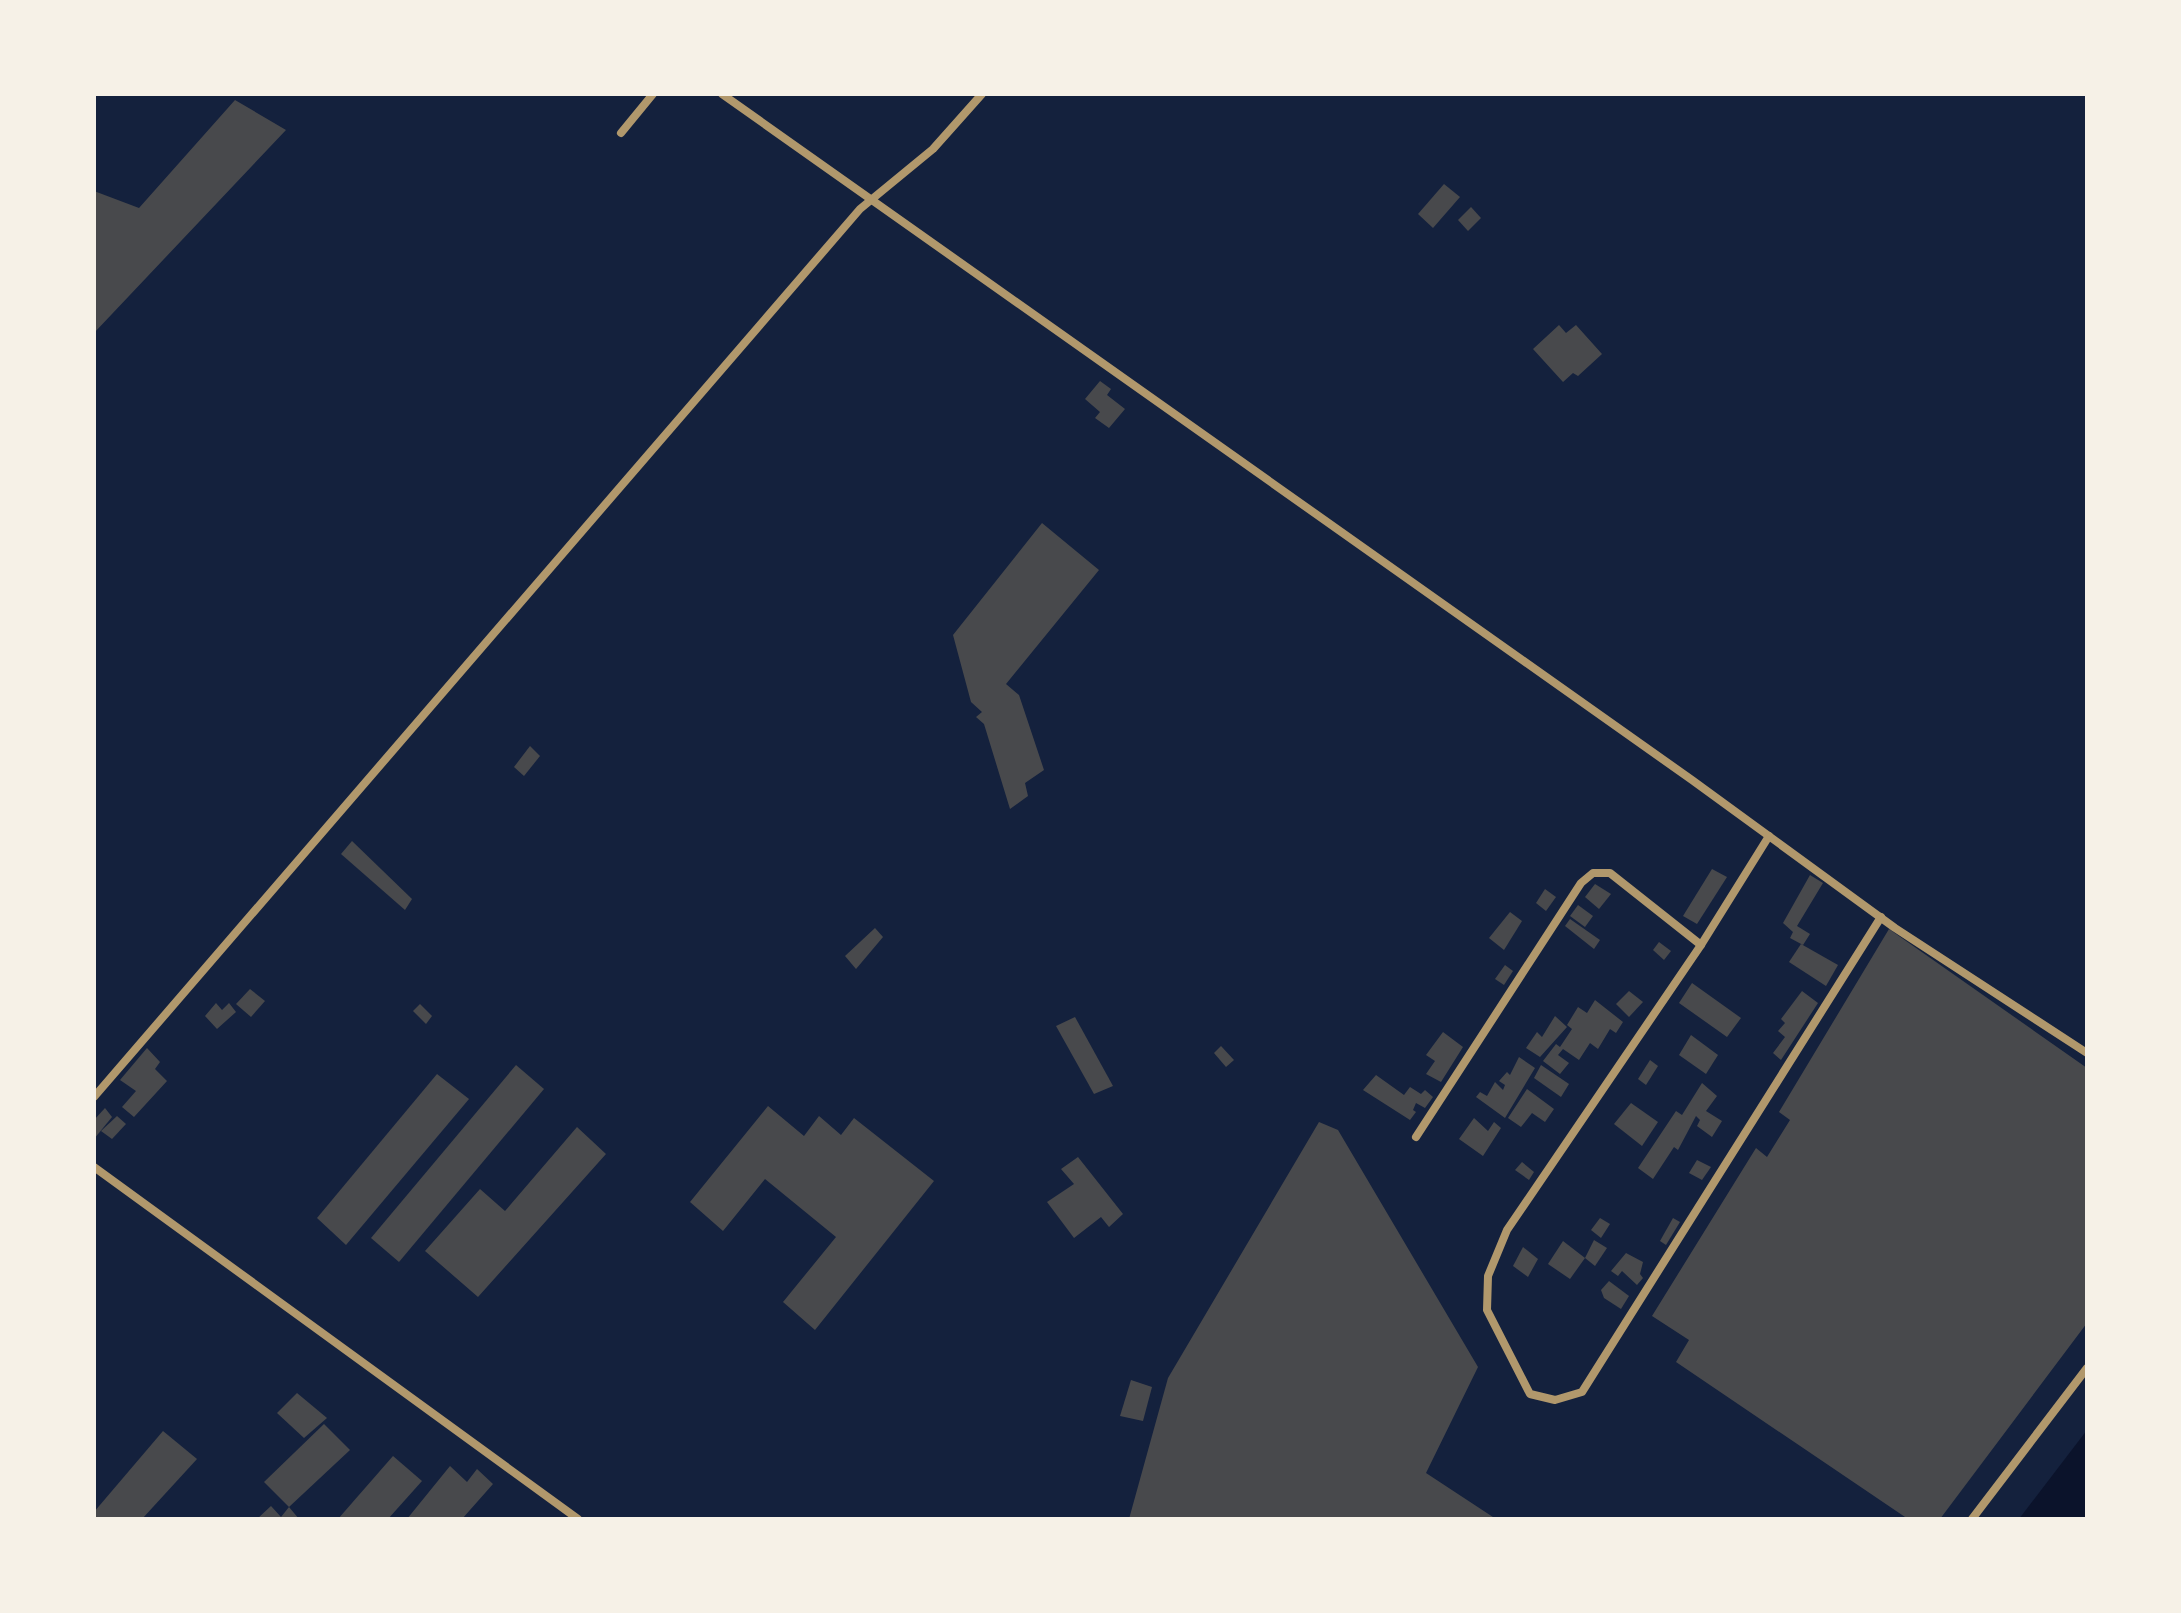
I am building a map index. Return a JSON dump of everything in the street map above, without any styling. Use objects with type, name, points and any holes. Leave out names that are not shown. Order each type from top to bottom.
[{"type":"street","points":[[621,133],[653,94]]},
{"type":"street","points":[[722,94],[1881,917],[2087,1053]]},
{"type":"street","points":[[94,1097],[871,200],[933,149],[982,94]]},
{"type":"street","points":[[1769,836],[1701,945],[1507,1230],[1488,1276],[1487,1310],[1530,1394],[1555,1400],[1582,1392],[1881,917]]},
{"type":"street","points":[[1416,1137],[1581,883],[1593,873],[1610,873],[1701,945]]},
{"type":"street","points":[[94,1167],[578,1519]]},
{"type":"street","points":[[1972,1519],[2087,1368]]},
{"type":"water","points":[[2087,1430],[2087,1519],[2019,1519]]},
{"type":"building","points":[[235,100],[286,130],[94,333],[94,191],[139,208]]},
{"type":"building","points":[[1444,184],[1460,197],[1433,228],[1418,214]]},
{"type":"building","points":[[1471,207],[1481,218],[1468,231],[1458,220]]},
{"type":"building","points":[[1559,325],[1566,333],[1576,325],[1602,354],[1578,376],[1573,373],[1563,382],[1533,349]]},
{"type":"building","points":[[1100,381],[1111,389],[1107,395],[1125,409],[1109,428],[1095,418],[1100,412],[1085,399]]},
{"type":"building","points":[[1042,523],[1099,570],[1006,684],[1019,695],[1044,770],[1025,783],[1028,796],[1010,809],[984,724],[976,717],[982,712],[971,702],[953,635]]},
{"type":"building","points":[[530,746],[540,756],[524,776],[514,767]]},
{"type":"building","points":[[352,841],[412,899],[405,910],[341,854]]},
{"type":"building","points":[[1712,869],[1727,877],[1697,924],[1683,916]]},
{"type":"building","points":[[1810,875],[1823,883],[1797,926],[1810,934],[1803,945],[1790,938],[1793,932],[1783,923]]},
{"type":"building","points":[[1595,884],[1611,894],[1599,909],[1585,897]]},
{"type":"building","points":[[1545,889],[1556,897],[1546,911],[1536,903]]},
{"type":"building","points":[[1578,905],[1593,916],[1585,927],[1570,916]]},
{"type":"building","points":[[1510,912],[1522,921],[1504,950],[1489,938]]},
{"type":"building","points":[[1570,919],[1600,940],[1594,949],[1565,926]]},
{"type":"building","points":[[875,928],[883,937],[856,969],[845,956]]},
{"type":"building","points":[[1889,929],[2087,1068],[2087,1323],[1940,1519],[1908,1519],[1676,1362],[1689,1340],[1652,1316],[1756,1148],[1767,1157],[1790,1120],[1779,1112]]},
{"type":"building","points":[[1659,942],[1671,951],[1664,960],[1653,950]]},
{"type":"building","points":[[1801,944],[1838,965],[1826,986],[1789,962]]},
{"type":"building","points":[[1505,965],[1513,971],[1504,985],[1495,979]]},
{"type":"building","points":[[1692,983],[1741,1018],[1727,1037],[1679,1003]]},
{"type":"building","points":[[250,989],[265,1001],[251,1017],[236,1004]]},
{"type":"building","points":[[1629,991],[1643,1002],[1629,1017],[1616,1004]]},
{"type":"building","points":[[1802,991],[1818,1003],[1781,1060],[1773,1053],[1785,1037],[1778,1031],[1785,1023],[1781,1019]]},
{"type":"building","points":[[1595,1000],[1623,1022],[1616,1033],[1610,1029],[1598,1049],[1590,1043],[1579,1060],[1563,1049],[1558,1055],[1569,1063],[1560,1074],[1543,1061],[1556,1044],[1560,1047],[1572,1029],[1567,1025],[1578,1007],[1587,1013]]},
{"type":"building","points":[[216,1003],[222,1010],[229,1003],[236,1012],[217,1029],[205,1016]]},
{"type":"building","points":[[420,1004],[432,1016],[426,1024],[413,1011]]},
{"type":"building","points":[[1555,1016],[1567,1027],[1540,1057],[1526,1048],[1537,1032],[1542,1037]]},
{"type":"building","points":[[1075,1017],[1113,1086],[1094,1094],[1056,1026]]},
{"type":"building","points":[[1443,1032],[1463,1047],[1441,1082],[1426,1074],[1435,1061],[1426,1055]]},
{"type":"building","points":[[1691,1035],[1718,1055],[1706,1074],[1679,1055]]},
{"type":"building","points":[[1221,1046],[1234,1060],[1226,1067],[1214,1053]]},
{"type":"building","points":[[147,1048],[160,1062],[155,1069],[167,1081],[134,1117],[122,1107],[136,1091],[120,1080]]},
{"type":"building","points":[[1519,1057],[1535,1068],[1505,1118],[1476,1097],[1480,1092],[1487,1096],[1495,1082],[1503,1090],[1505,1085],[1499,1081],[1507,1072],[1510,1075]]},
{"type":"building","points":[[1650,1060],[1658,1066],[1646,1085],[1638,1079]]},
{"type":"building","points":[[516,1065],[544,1089],[399,1262],[371,1238]]},
{"type":"building","points":[[1541,1065],[1569,1084],[1561,1097],[1534,1078]]},
{"type":"building","points":[[437,1074],[469,1099],[346,1245],[317,1218]]},
{"type":"building","points":[[1376,1075],[1404,1095],[1410,1087],[1421,1094],[1425,1090],[1433,1097],[1425,1108],[1416,1103],[1413,1110],[1416,1112],[1410,1120],[1363,1090]]},
{"type":"building","points":[[1702,1083],[1717,1096],[1706,1111],[1722,1121],[1712,1137],[1697,1126],[1700,1120],[1696,1116],[1678,1150],[1674,1147],[1653,1179],[1638,1168],[1676,1111],[1682,1115]]},
{"type":"building","points":[[1527,1089],[1554,1109],[1545,1122],[1532,1113],[1521,1127],[1508,1118]]},
{"type":"building","points":[[1631,1103],[1658,1122],[1642,1146],[1614,1124]]},
{"type":"building","points":[[768,1106],[804,1136],[819,1116],[841,1135],[854,1118],[934,1181],[815,1330],[783,1302],[836,1237],[765,1179],[723,1231],[690,1202]]},
{"type":"building","points":[[105,1108],[112,1117],[94,1139],[94,1120]]},
{"type":"building","points":[[117,1116],[126,1124],[112,1139],[101,1131]]},
{"type":"building","points":[[1474,1118],[1488,1131],[1494,1122],[1501,1128],[1483,1156],[1459,1139]]},
{"type":"building","points":[[1319,1122],[1338,1130],[1478,1367],[1426,1473],[1496,1519],[1129,1519],[1168,1378]]},
{"type":"building","points":[[577,1127],[606,1154],[478,1297],[425,1251],[480,1189],[505,1211]]},
{"type":"building","points":[[1078,1157],[1123,1214],[1109,1227],[1101,1217],[1074,1238],[1047,1202],[1074,1184],[1061,1169]]},
{"type":"building","points":[[1697,1160],[1711,1167],[1702,1180],[1689,1173]]},
{"type":"building","points":[[1522,1162],[1534,1172],[1529,1180],[1515,1170]]},
{"type":"building","points":[[1600,1218],[1610,1224],[1601,1238],[1591,1230]]},
{"type":"building","points":[[1673,1218],[1680,1222],[1666,1245],[1660,1241]]},
{"type":"building","points":[[1594,1240],[1607,1248],[1595,1266],[1585,1258]]},
{"type":"building","points":[[1563,1241],[1585,1258],[1570,1279],[1548,1264]]},
{"type":"building","points":[[1523,1247],[1538,1259],[1528,1277],[1513,1266]]},
{"type":"building","points":[[1626,1253],[1643,1262],[1640,1274],[1643,1278],[1637,1285],[1622,1271],[1618,1276],[1611,1271]]},
{"type":"building","points":[[1609,1281],[1629,1296],[1621,1309],[1604,1298],[1601,1290]]},
{"type":"building","points":[[1131,1380],[1152,1387],[1143,1421],[1120,1416]]},
{"type":"building","points":[[297,1393],[327,1418],[304,1438],[277,1413]]},
{"type":"building","points":[[324,1424],[350,1450],[289,1507],[264,1482]]},
{"type":"building","points":[[163,1431],[197,1459],[142,1519],[94,1519],[94,1512]]},
{"type":"building","points":[[393,1456],[422,1481],[388,1519],[338,1519]]},
{"type":"building","points":[[450,1466],[467,1482],[477,1469],[493,1484],[462,1519],[407,1519]]},
{"type":"building","points":[[271,1506],[281,1517],[289,1507],[299,1519],[257,1519]]}]
